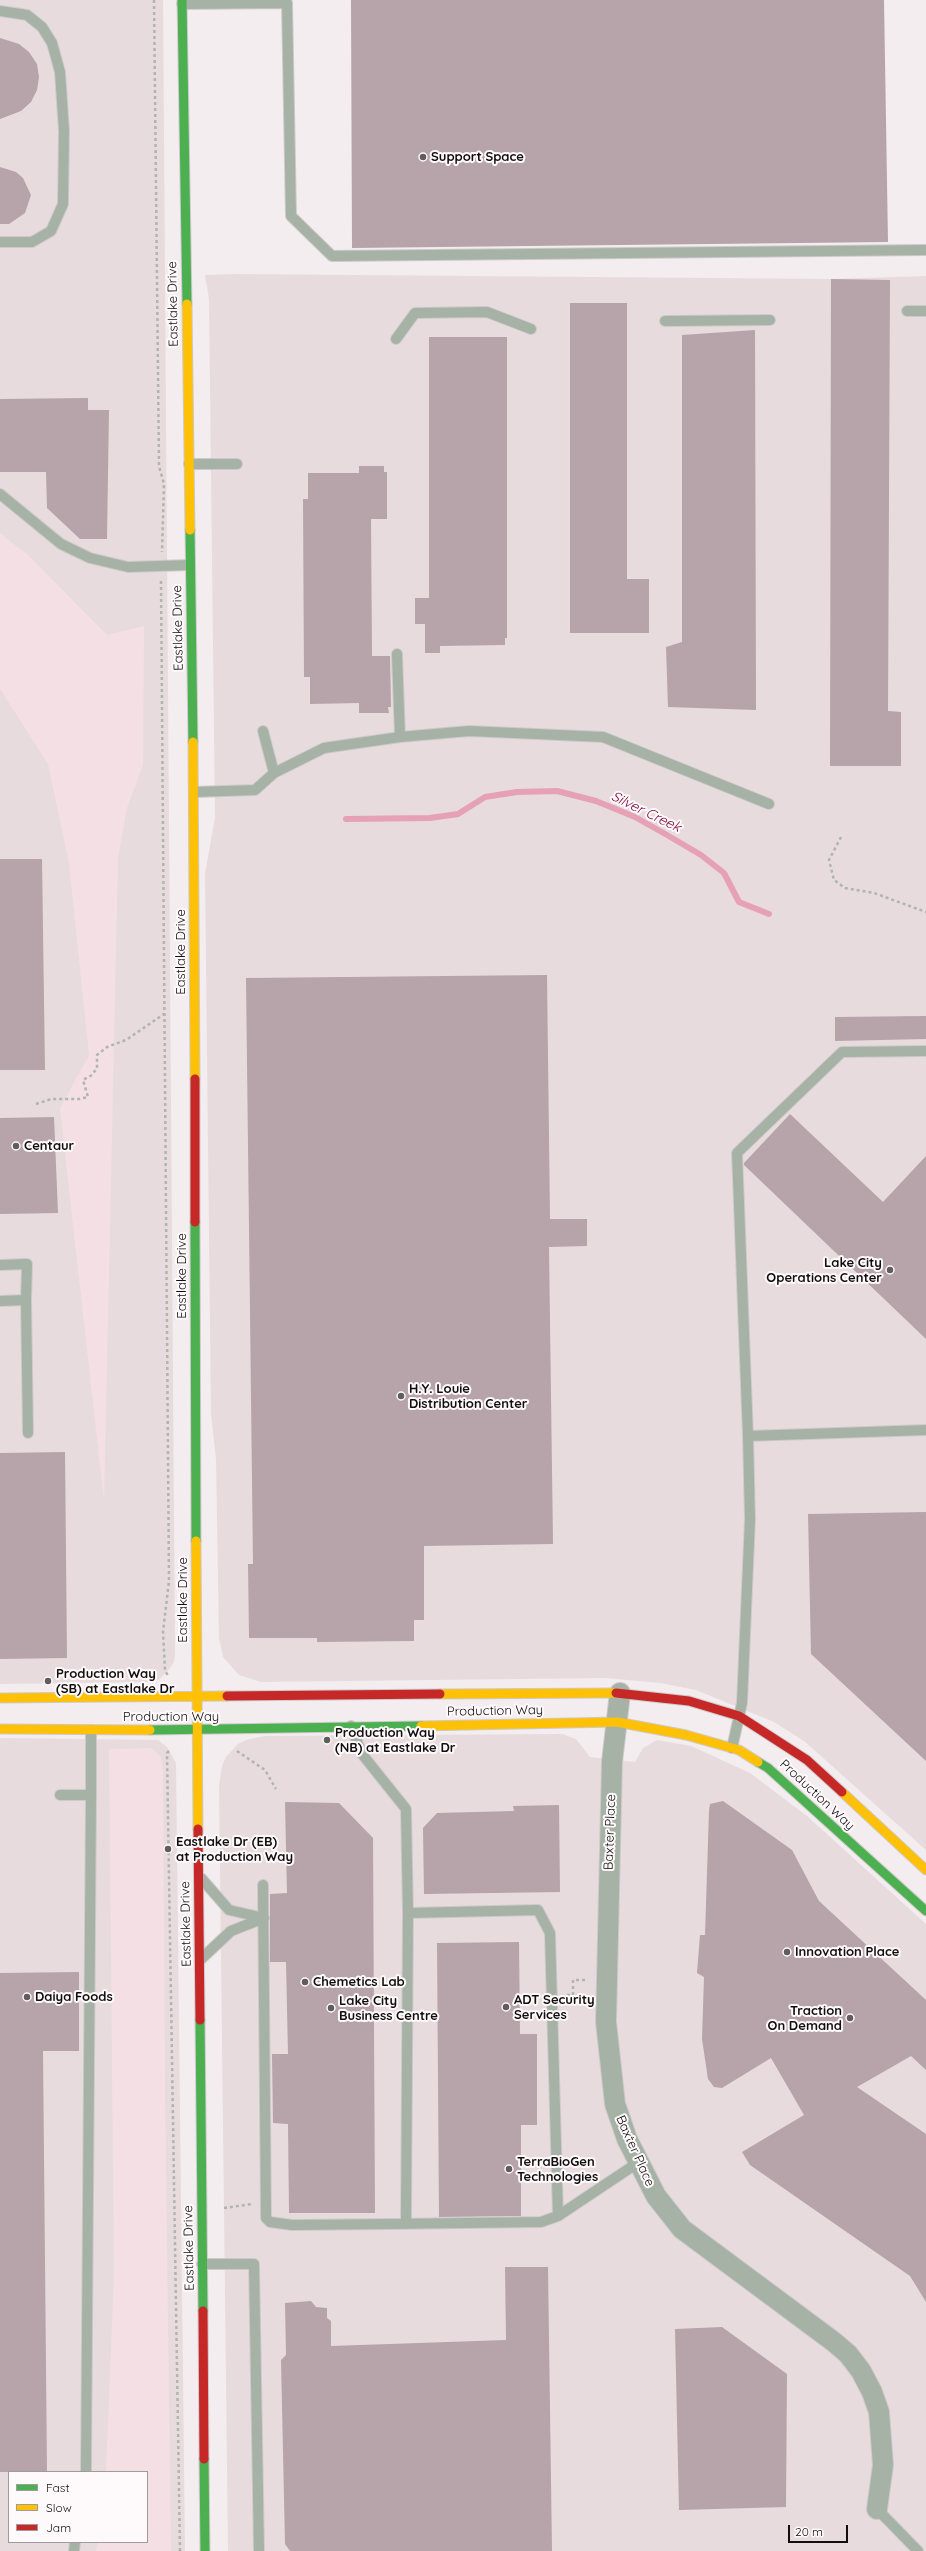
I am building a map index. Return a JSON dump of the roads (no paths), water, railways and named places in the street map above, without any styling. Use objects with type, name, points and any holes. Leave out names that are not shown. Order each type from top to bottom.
[{"type":"street","name":"Eastlake Drive","points":[[182,2],[194,792],[197,1729],[205,2551]]},
{"type":"street","name":"Production Way","points":[[0,1698],[620,1693],[690,1701],[739,1716],[807,1760],[926,1870]]},
{"type":"street","name":"Baxter Place","points":[[620,1693],[612,1762],[609,1839],[606,2022],[615,2104],[639,2162],[656,2196],[682,2229],[834,2342],[848,2354],[861,2371],[872,2392],[879,2412],[883,2465],[877,2509]]},
{"type":"street","name":"Production Way","points":[[0,1729],[197,1729],[617,1722],[686,1735],[732,1748],[768,1768],[926,1911]]},
{"type":"lane","points":[[182,2],[287,3],[291,216],[332,256],[926,250]]},
{"type":"lane","points":[[0,11],[28,15],[42,27],[52,43],[60,72],[64,130],[63,204],[51,231],[32,242],[0,242]]},
{"type":"lane","points":[[907,311],[926,311]]},
{"type":"lane","points":[[396,339],[415,313],[487,312],[531,329]]},
{"type":"lane","points":[[665,321],[770,320]]},
{"type":"lane","points":[[189,464],[237,464]]},
{"type":"lane","points":[[0,494],[61,544],[90,558],[128,567],[190,564]]},
{"type":"lane","points":[[398,654],[400,737]]},
{"type":"lane","points":[[264,731],[274,773]]},
{"type":"lane","points":[[194,792],[255,790],[274,773],[324,748],[400,737],[469,731],[603,737],[769,804]]},
{"type":"lane","points":[[732,1748],[742,1703],[750,1519],[737,1153],[842,1052],[926,1051]]},
{"type":"lane","points":[[0,1265],[27,1264],[26,1300],[28,1433]]},
{"type":"lane","points":[[0,1301],[26,1300]]},
{"type":"lane","points":[[748,1436],[926,1430]]},
{"type":"lane","points":[[351,1726],[362,1754],[406,1809],[408,1913],[406,2224]]},
{"type":"lane","points":[[86,2471],[91,1730]]},
{"type":"lane","points":[[60,1795],[91,1795]]},
{"type":"lane","points":[[198,1874],[229,1910],[264,1918]]},
{"type":"lane","points":[[263,1885],[266,2218],[270,2222],[292,2225],[541,2222],[558,2216],[639,2162]]},
{"type":"lane","points":[[408,1913],[538,1910],[550,1933],[558,2216]]},
{"type":"lane","points":[[199,1961],[231,1931],[264,1918]]},
{"type":"lane","points":[[202,2264],[254,2264],[260,2551]]},
{"type":"lane","points":[[877,2509],[918,2551]]},
{"type":"waterway","name":"Silver Creek","points":[[346,819],[430,818],[458,814],[485,797],[517,792],[557,791],[596,801],[635,817],[667,835],[701,855],[724,873],[739,902],[769,914]]},
{"type":"place","name":"Support Space","points":[[423,157]]},
{"type":"place","name":"Centaur","points":[[16,1146]]},
{"type":"place","name":"Lake City Operations Center","points":[[890,1270]]},
{"type":"place","name":"H.Y. Louie Distribution Center","points":[[401,1396]]},
{"type":"place","name":"Production Way (SB) at Eastlake Dr","points":[[48,1681]]},
{"type":"place","name":"Production Way (NB) at Eastlake Dr","points":[[327,1740]]},
{"type":"place","name":"Eastlake Dr (EB) at Production Way","points":[[168,1849]]},
{"type":"place","name":"Innovation Place","points":[[787,1952]]},
{"type":"place","name":"Chemetics Lab","points":[[305,1982]]},
{"type":"place","name":"Daiya Foods","points":[[27,1997]]},
{"type":"place","name":"ADT Security Services","points":[[506,2007]]},
{"type":"place","name":"Lake City Business Centre","points":[[331,2008]]},
{"type":"place","name":"Traction On Demand","points":[[850,2018]]},
{"type":"place","name":"TerraBioGen Technologies","points":[[509,2169]]}]
